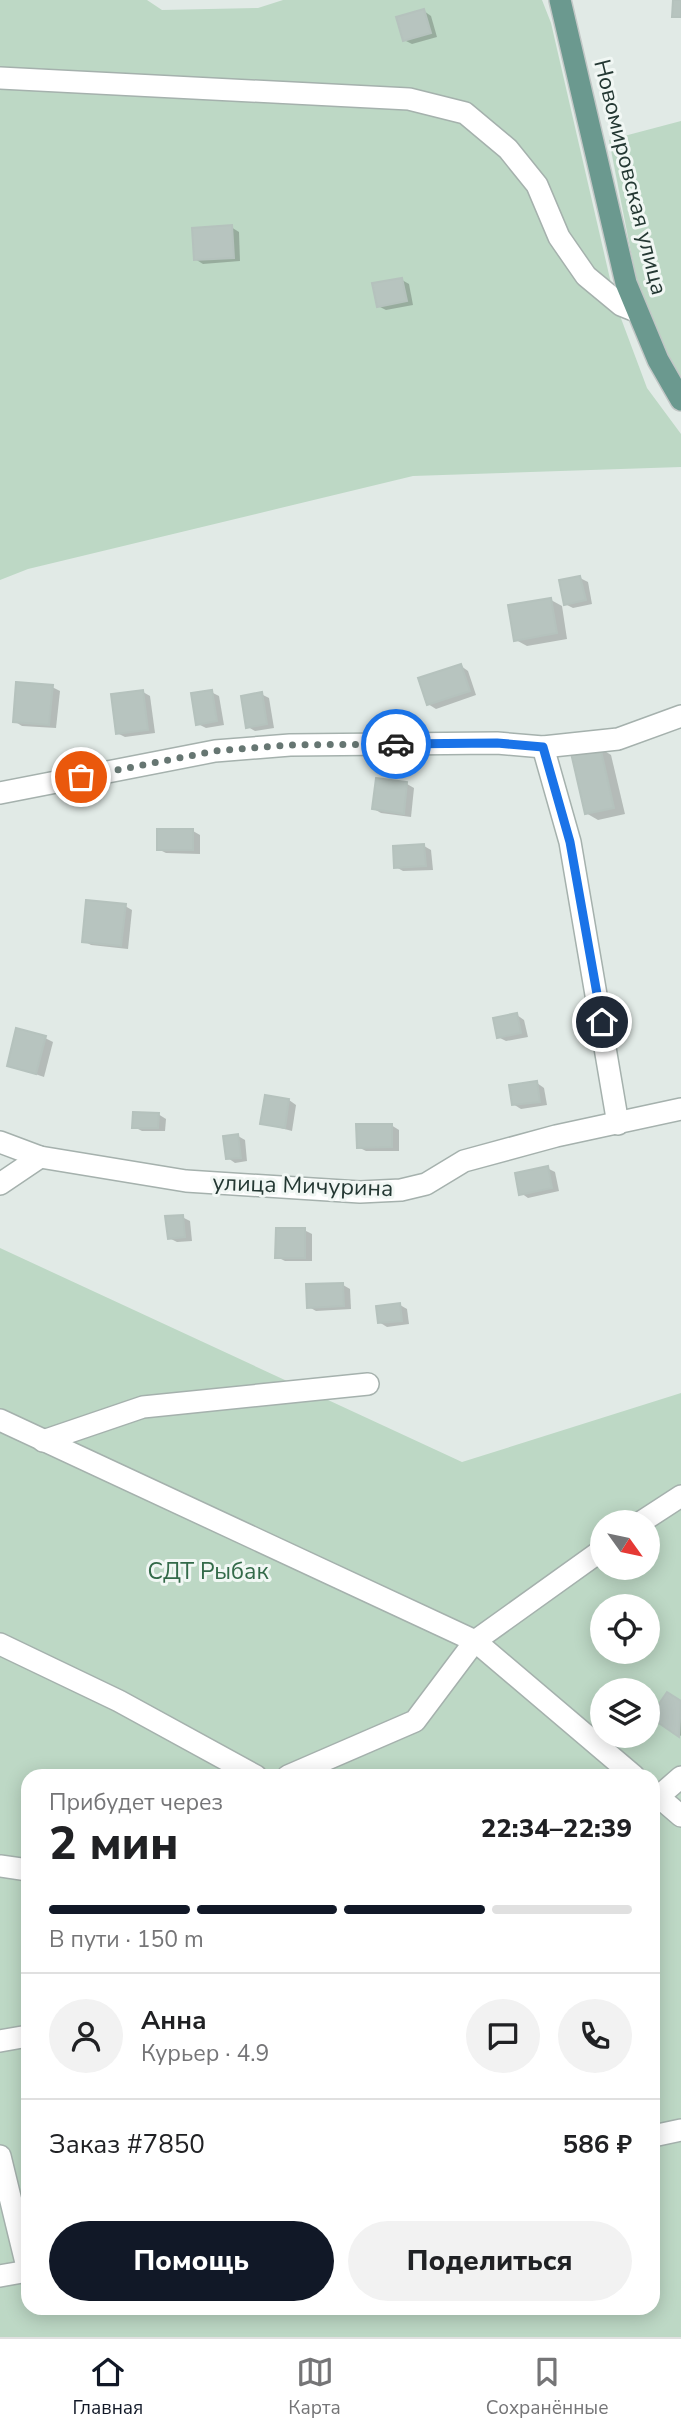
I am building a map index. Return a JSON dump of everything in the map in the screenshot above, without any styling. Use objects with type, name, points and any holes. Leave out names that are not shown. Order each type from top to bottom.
[{"type":"main road","name":"Новомировская улица","points":[[560,0],[616,240],[636,311],[681,400]]},
{"type":"street","points":[[0,78],[410,99],[465,113],[508,149],[537,185],[559,237],[586,276],[621,304],[636,311]]},
{"type":"street","points":[[0,793],[215,751],[303,745],[497,743],[543,747],[618,739],[681,716]]},
{"type":"street","points":[[543,747],[570,842],[618,1124]]},
{"type":"street","name":"улица Мичурина","points":[[0,1142],[40,1157],[186,1181],[360,1192],[401,1190],[426,1184],[464,1161],[556,1136],[681,1109]]},
{"type":"street","points":[[0,1184],[40,1157]]},
{"type":"street","points":[[43,1441],[142,1407],[368,1384]]},
{"type":"street","points":[[0,1420],[475,1641],[626,1769]]},
{"type":"street","points":[[659,1510],[681,1496]]},
{"type":"street","points":[[304,1769],[415,1721],[475,1641],[590,1559]]},
{"type":"street","points":[[0,1643],[119,1702],[243,1769]]},
{"type":"street","points":[[660,1792],[681,1777]]},
{"type":"street","points":[[660,1798],[681,1816]]},
{"type":"street","points":[[0,1866],[21,1869]]},
{"type":"street","points":[[0,2041],[21,2037]]},
{"type":"street","points":[[660,2134],[681,2130]]},
{"type":"street","points":[[0,2156],[21,2242]]},
{"type":"street","points":[[0,2276],[21,2272]]},
{"type":"green space","points":[[0,0],[147,0],[162,10],[258,8],[283,0],[542,0],[551,23],[616,305],[647,388],[681,434],[681,467],[413,476],[28,569],[0,580]]},
{"type":"green space","points":[[681,121],[681,377],[653,329],[637,283],[609,140]]},
{"type":"green space","name":"СДТ Рыбак","points":[[0,1248],[462,1462],[681,1393],[681,2337],[0,2337]]},
{"type":"building","points":[[673,0],[681,0],[681,17],[672,17]]},
{"type":"building","points":[[424,9],[431,33],[403,41],[396,17]]},
{"type":"building","points":[[232,225],[234,258],[194,260],[192,228]]},
{"type":"building","points":[[402,278],[407,301],[377,307],[372,283]]},
{"type":"building","points":[[580,576],[586,600],[564,605],[559,580]]},
{"type":"building","points":[[551,598],[557,633],[514,641],[508,605]]},
{"type":"building","points":[[461,664],[470,691],[427,705],[418,678]]},
{"type":"building","points":[[16,682],[53,685],[49,725],[13,722]]},
{"type":"building","points":[[143,690],[148,730],[116,734],[111,694]]},
{"type":"building","points":[[212,690],[217,721],[196,725],[191,693]]},
{"type":"building","points":[[262,692],[267,724],[246,728],[241,696]]},
{"type":"building","points":[[600,746],[614,808],[585,814],[571,753]]},
{"type":"building","points":[[376,778],[407,782],[404,814],[372,809]]},
{"type":"building","points":[[157,829],[193,829],[193,850],[157,850]]},
{"type":"building","points":[[424,844],[426,866],[394,868],[393,846]]},
{"type":"building","points":[[86,900],[126,904],[121,946],[82,942]]},
{"type":"building","points":[[517,1013],[521,1033],[497,1038],[493,1018]]},
{"type":"building","points":[[16,1028],[46,1036],[36,1074],[7,1066]]},
{"type":"building","points":[[537,1081],[540,1102],[512,1105],[509,1085]]},
{"type":"building","points":[[265,1095],[289,1099],[285,1128],[260,1124]]},
{"type":"building","points":[[133,1112],[159,1113],[158,1128],[132,1128]]},
{"type":"building","points":[[356,1124],[392,1124],[392,1147],[357,1148]]},
{"type":"building","points":[[238,1134],[241,1158],[226,1159],[223,1136]]},
{"type":"building","points":[[548,1166],[552,1188],[519,1195],[515,1173]]},
{"type":"building","points":[[183,1215],[185,1237],[168,1239],[165,1216]]},
{"type":"building","points":[[276,1228],[305,1228],[305,1258],[275,1258]]},
{"type":"building","points":[[343,1283],[344,1306],[307,1308],[306,1284]]},
{"type":"building","points":[[400,1303],[402,1321],[378,1323],[376,1306]]},
{"type":"building","points":[[667,1692],[681,1701],[679,1737],[660,1724],[660,1702]]},
{"type":"way so far","points":[[81,777],[215,751],[290,745],[396,744]]},
{"type":"route","points":[[396,744],[497,743],[543,747],[570,842],[602,1022]]}]
